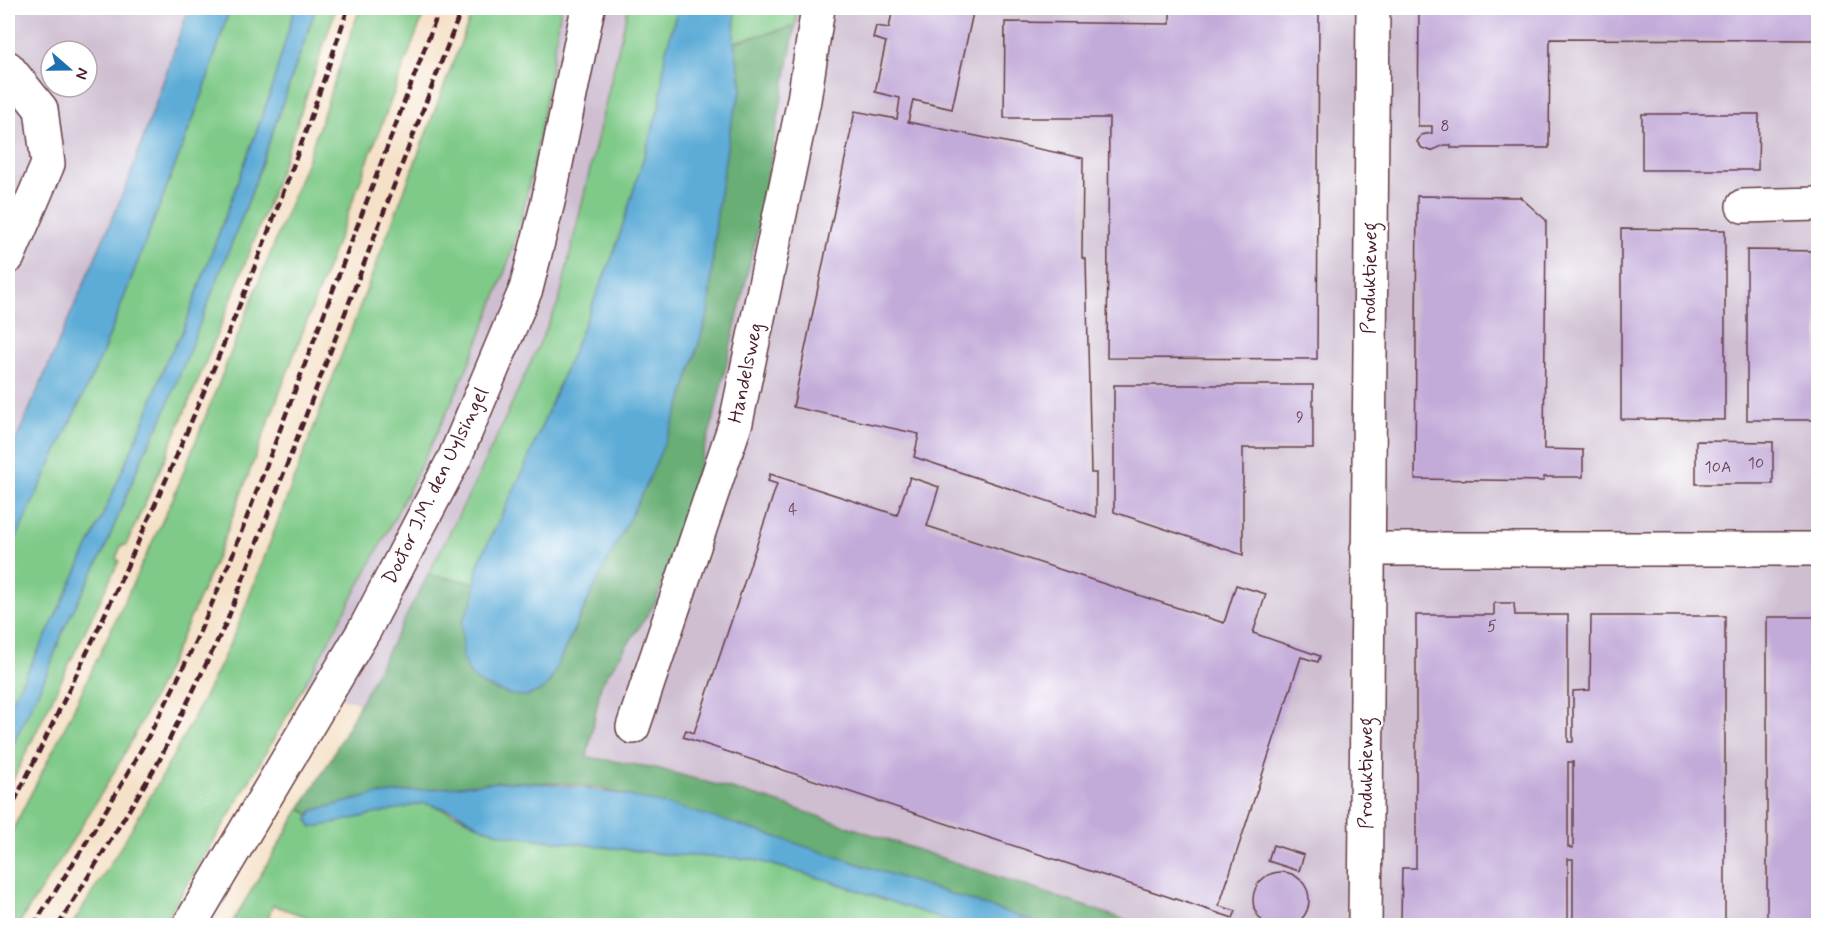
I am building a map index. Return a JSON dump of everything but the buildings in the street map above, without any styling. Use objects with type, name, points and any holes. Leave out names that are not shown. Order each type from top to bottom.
[{"type":"street","name":"Doctor J.M. den Uylsingel","points":[[189,926],[365,629],[455,457],[526,289],[548,202],[588,8]]},
{"type":"street","name":"Handelsweg","points":[[633,727],[736,422],[804,100],[818,8]]},
{"type":"street","name":"Produktieweg","points":[[1365,926],[1373,8]]},
{"type":"street","points":[[8,68],[41,109],[48,164],[8,257]]},
{"type":"street","points":[[1743,206],[1818,204]]},
{"type":"street","points":[[1367,549],[1818,549]]},
{"type":"shaded area","points":[[8,8],[189,8],[128,182],[8,459]]},
{"type":"shaded area","points":[[509,8],[1818,8],[1818,925],[1045,925],[252,669]]},
{"type":"green space","points":[[230,8],[295,8],[268,100],[182,333],[167,359],[146,417],[93,537],[45,638],[8,708],[8,555],[101,357],[203,93]]},
{"type":"green space","points":[[316,8],[336,8],[290,144],[239,280],[156,479],[126,545],[121,546],[116,558],[119,561],[8,790],[8,754],[48,671],[65,626],[103,553],[144,453],[162,419],[248,202]]},
{"type":"green space","points":[[360,8],[426,8],[219,552],[175,653],[126,751],[87,817],[18,925],[8,925],[8,839],[67,723],[174,496],[307,161]]},
{"type":"green space","points":[[474,8],[561,8],[540,133],[519,226],[497,293],[453,400],[384,538],[277,734],[162,925],[72,925],[161,778],[238,626]]},
{"type":"green space","points":[[628,8],[678,8],[671,31],[660,105],[615,250],[524,469],[483,553],[477,568],[476,583],[428,575],[479,475],[559,301]]},
{"type":"green space","points":[[735,8],[798,8],[795,26],[734,42]]},
{"type":"green space","points":[[795,26],[757,233],[713,421],[656,602],[601,684],[587,757],[656,768],[767,799],[1140,925],[1045,925],[763,833],[600,788],[561,783],[498,782],[374,795],[312,811],[310,815],[300,809],[328,764],[428,575],[476,583],[474,598],[462,623],[483,685],[518,695],[550,681],[679,409],[708,313],[717,211],[731,123],[742,89],[734,42]]},
{"type":"green space","points":[[424,803],[505,835],[672,855],[752,859],[830,881],[960,925],[332,926],[273,905],[265,925],[230,926],[300,809],[310,815],[308,820],[375,813]]},
{"type":"water","points":[[189,8],[230,8],[203,93],[101,357],[8,555],[8,459],[128,182]]},
{"type":"water","points":[[295,8],[316,8],[248,202],[162,419],[144,453],[103,553],[65,626],[48,671],[8,754],[8,708],[45,638],[93,537],[146,417],[167,359],[182,333],[268,100]]},
{"type":"water","points":[[678,8],[735,8],[734,42],[742,89],[731,123],[717,211],[708,313],[679,409],[646,486],[578,620],[550,681],[544,689],[527,696],[511,695],[483,685],[471,676],[463,659],[462,623],[474,598],[477,568],[483,553],[524,469],[615,250],[660,105],[665,54]]},
{"type":"water","points":[[498,782],[580,787],[699,813],[1045,925],[960,925],[830,881],[752,859],[672,855],[505,835],[481,827],[454,811],[424,803],[312,828],[308,820],[312,811],[374,795]]},
{"type":"railway","points":[[8,814],[104,617],[193,417],[275,215],[348,8]]},
{"type":"railway","points":[[33,926],[128,772],[163,708],[199,633],[231,559],[440,8]]},
{"type":"railway","points":[[58,926],[159,761],[227,621],[462,8]]}]
